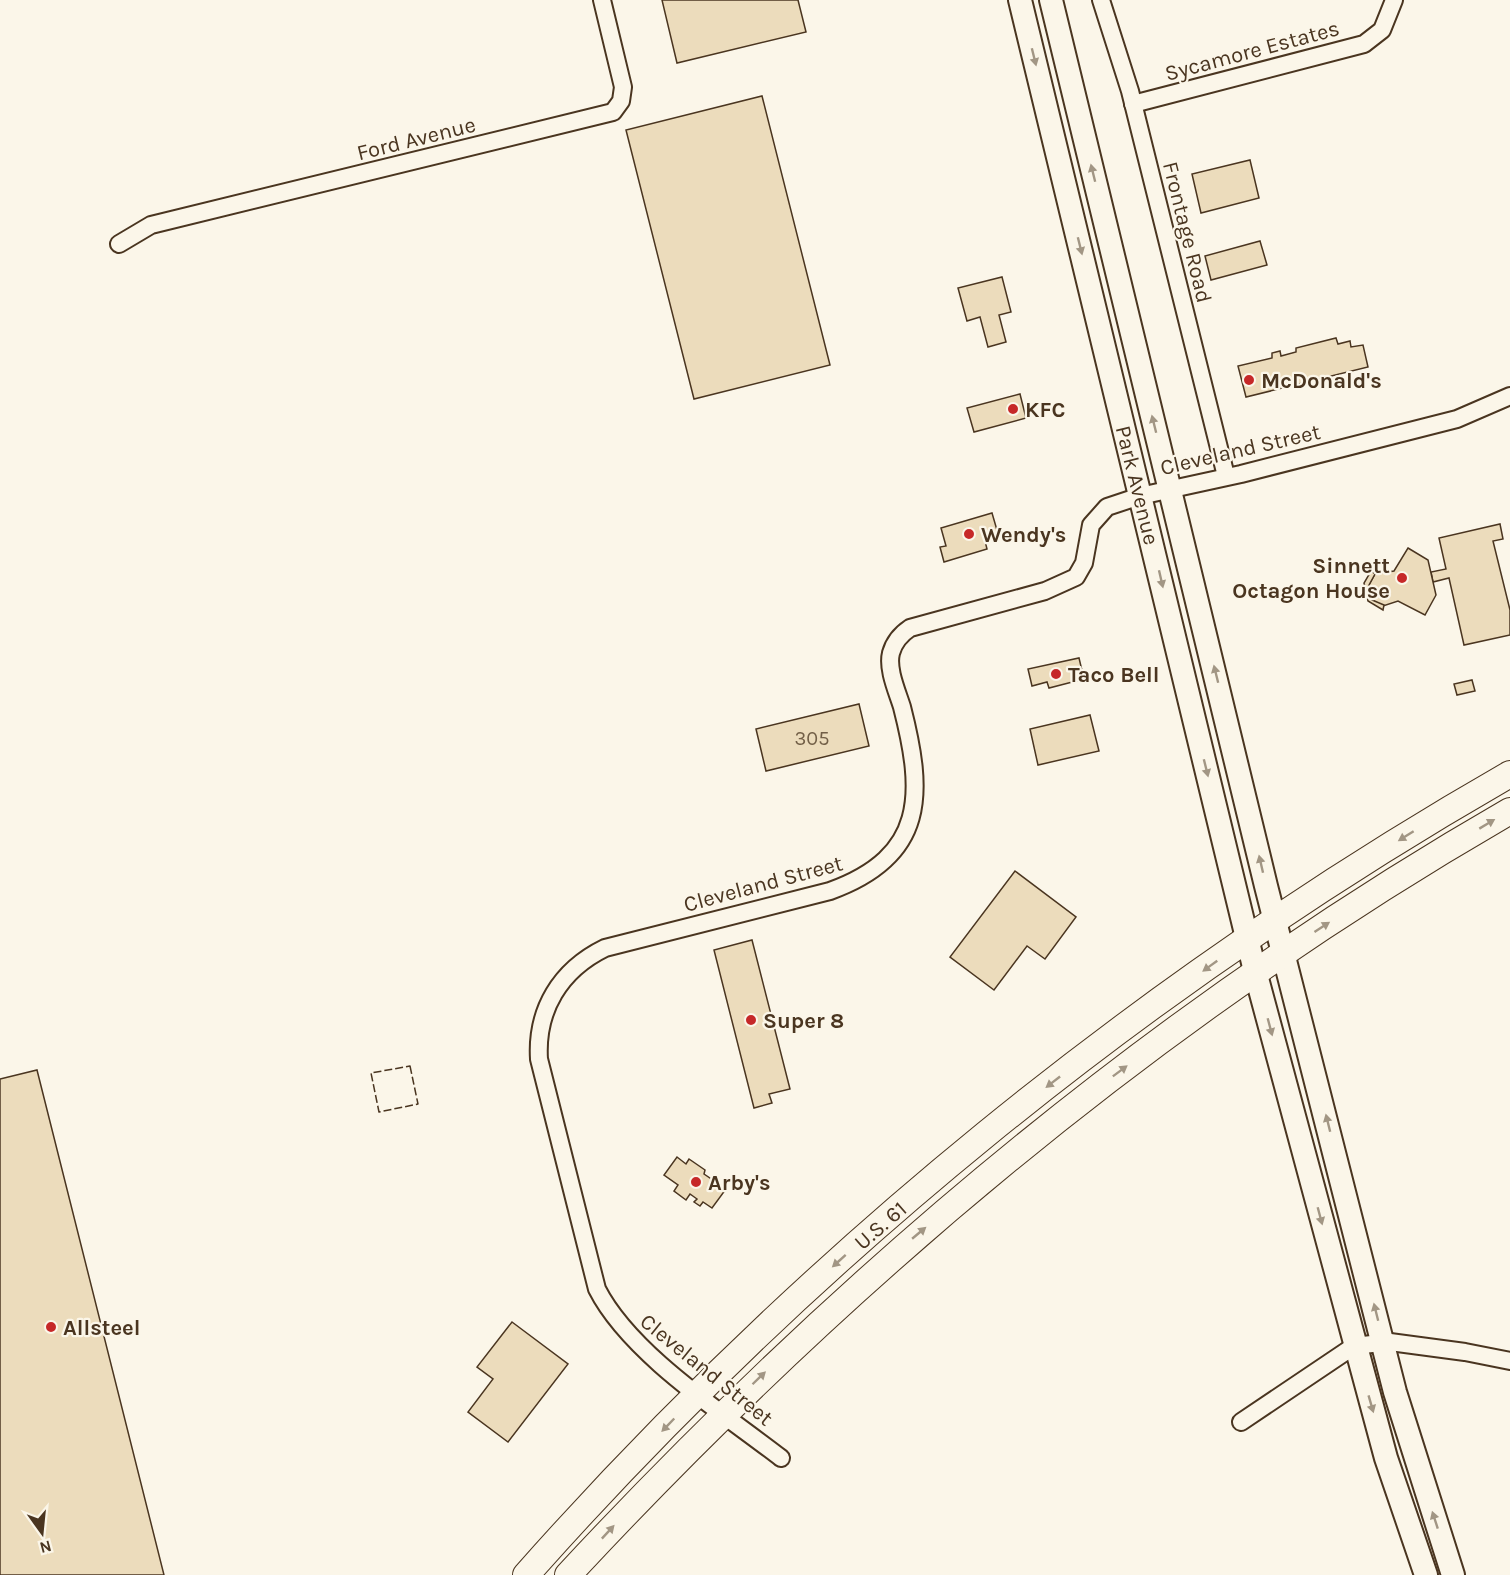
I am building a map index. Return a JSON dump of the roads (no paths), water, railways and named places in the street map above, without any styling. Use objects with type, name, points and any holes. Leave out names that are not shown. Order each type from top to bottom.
[{"type":"highway","name":"U.S. 61","points":[[526,1575],[698,1394],[837,1263],[984,1137],[1155,1005],[1248,939],[1409,834],[1510,774]]},
{"type":"highway","name":"U.S. 61","points":[[568,1575],[723,1413],[859,1286],[1008,1158],[1255,971],[1510,811]]},
{"type":"main road","name":"Park Avenue","points":[[1020,0],[1255,971],[1354,1346],[1386,1458],[1426,1575]]},
{"type":"main road","name":"Park Avenue","points":[[1051,0],[1275,921],[1285,952],[1398,1403],[1453,1575]]},
{"type":"street","name":"Ford Avenue","points":[[119,244],[151,225],[613,112],[621,101],[623,87],[602,0]]},
{"type":"street","name":"Frontage Road","points":[[1101,0],[1133,104],[1226,476]]},
{"type":"street","name":"Sycamore Estates","points":[[1133,104],[1364,44],[1382,30],[1394,0]]},
{"type":"street","name":"Cleveland Street","points":[[781,1458],[698,1394],[620,1326],[608,1311],[597,1289],[539,1059],[538,1042],[546,1008],[555,988],[588,956],[605,948],[830,891],[855,882],[884,862],[902,838],[911,820],[916,793],[915,765],[891,666],[891,653],[901,634],[923,623],[1061,586],[1076,577],[1081,569],[1091,525],[1097,515],[1107,507],[1140,496],[1458,419],[1510,396]]},
{"type":"street","points":[[1241,1422],[1354,1346],[1384,1342],[1465,1352],[1510,1361]]},
{"type":"place","name":"McDonald's","points":[[1249,380]]},
{"type":"place","name":"KFC","points":[[1013,409]]},
{"type":"place","name":"Wendy's","points":[[969,534]]},
{"type":"place","name":"Sinnett Octagon House","points":[[1402,578]]},
{"type":"place","name":"Taco Bell","points":[[1056,674]]},
{"type":"place","name":"Super 8","points":[[751,1020]]},
{"type":"place","name":"Arby's","points":[[696,1182]]},
{"type":"place","name":"Allsteel","points":[[51,1327]]}]
